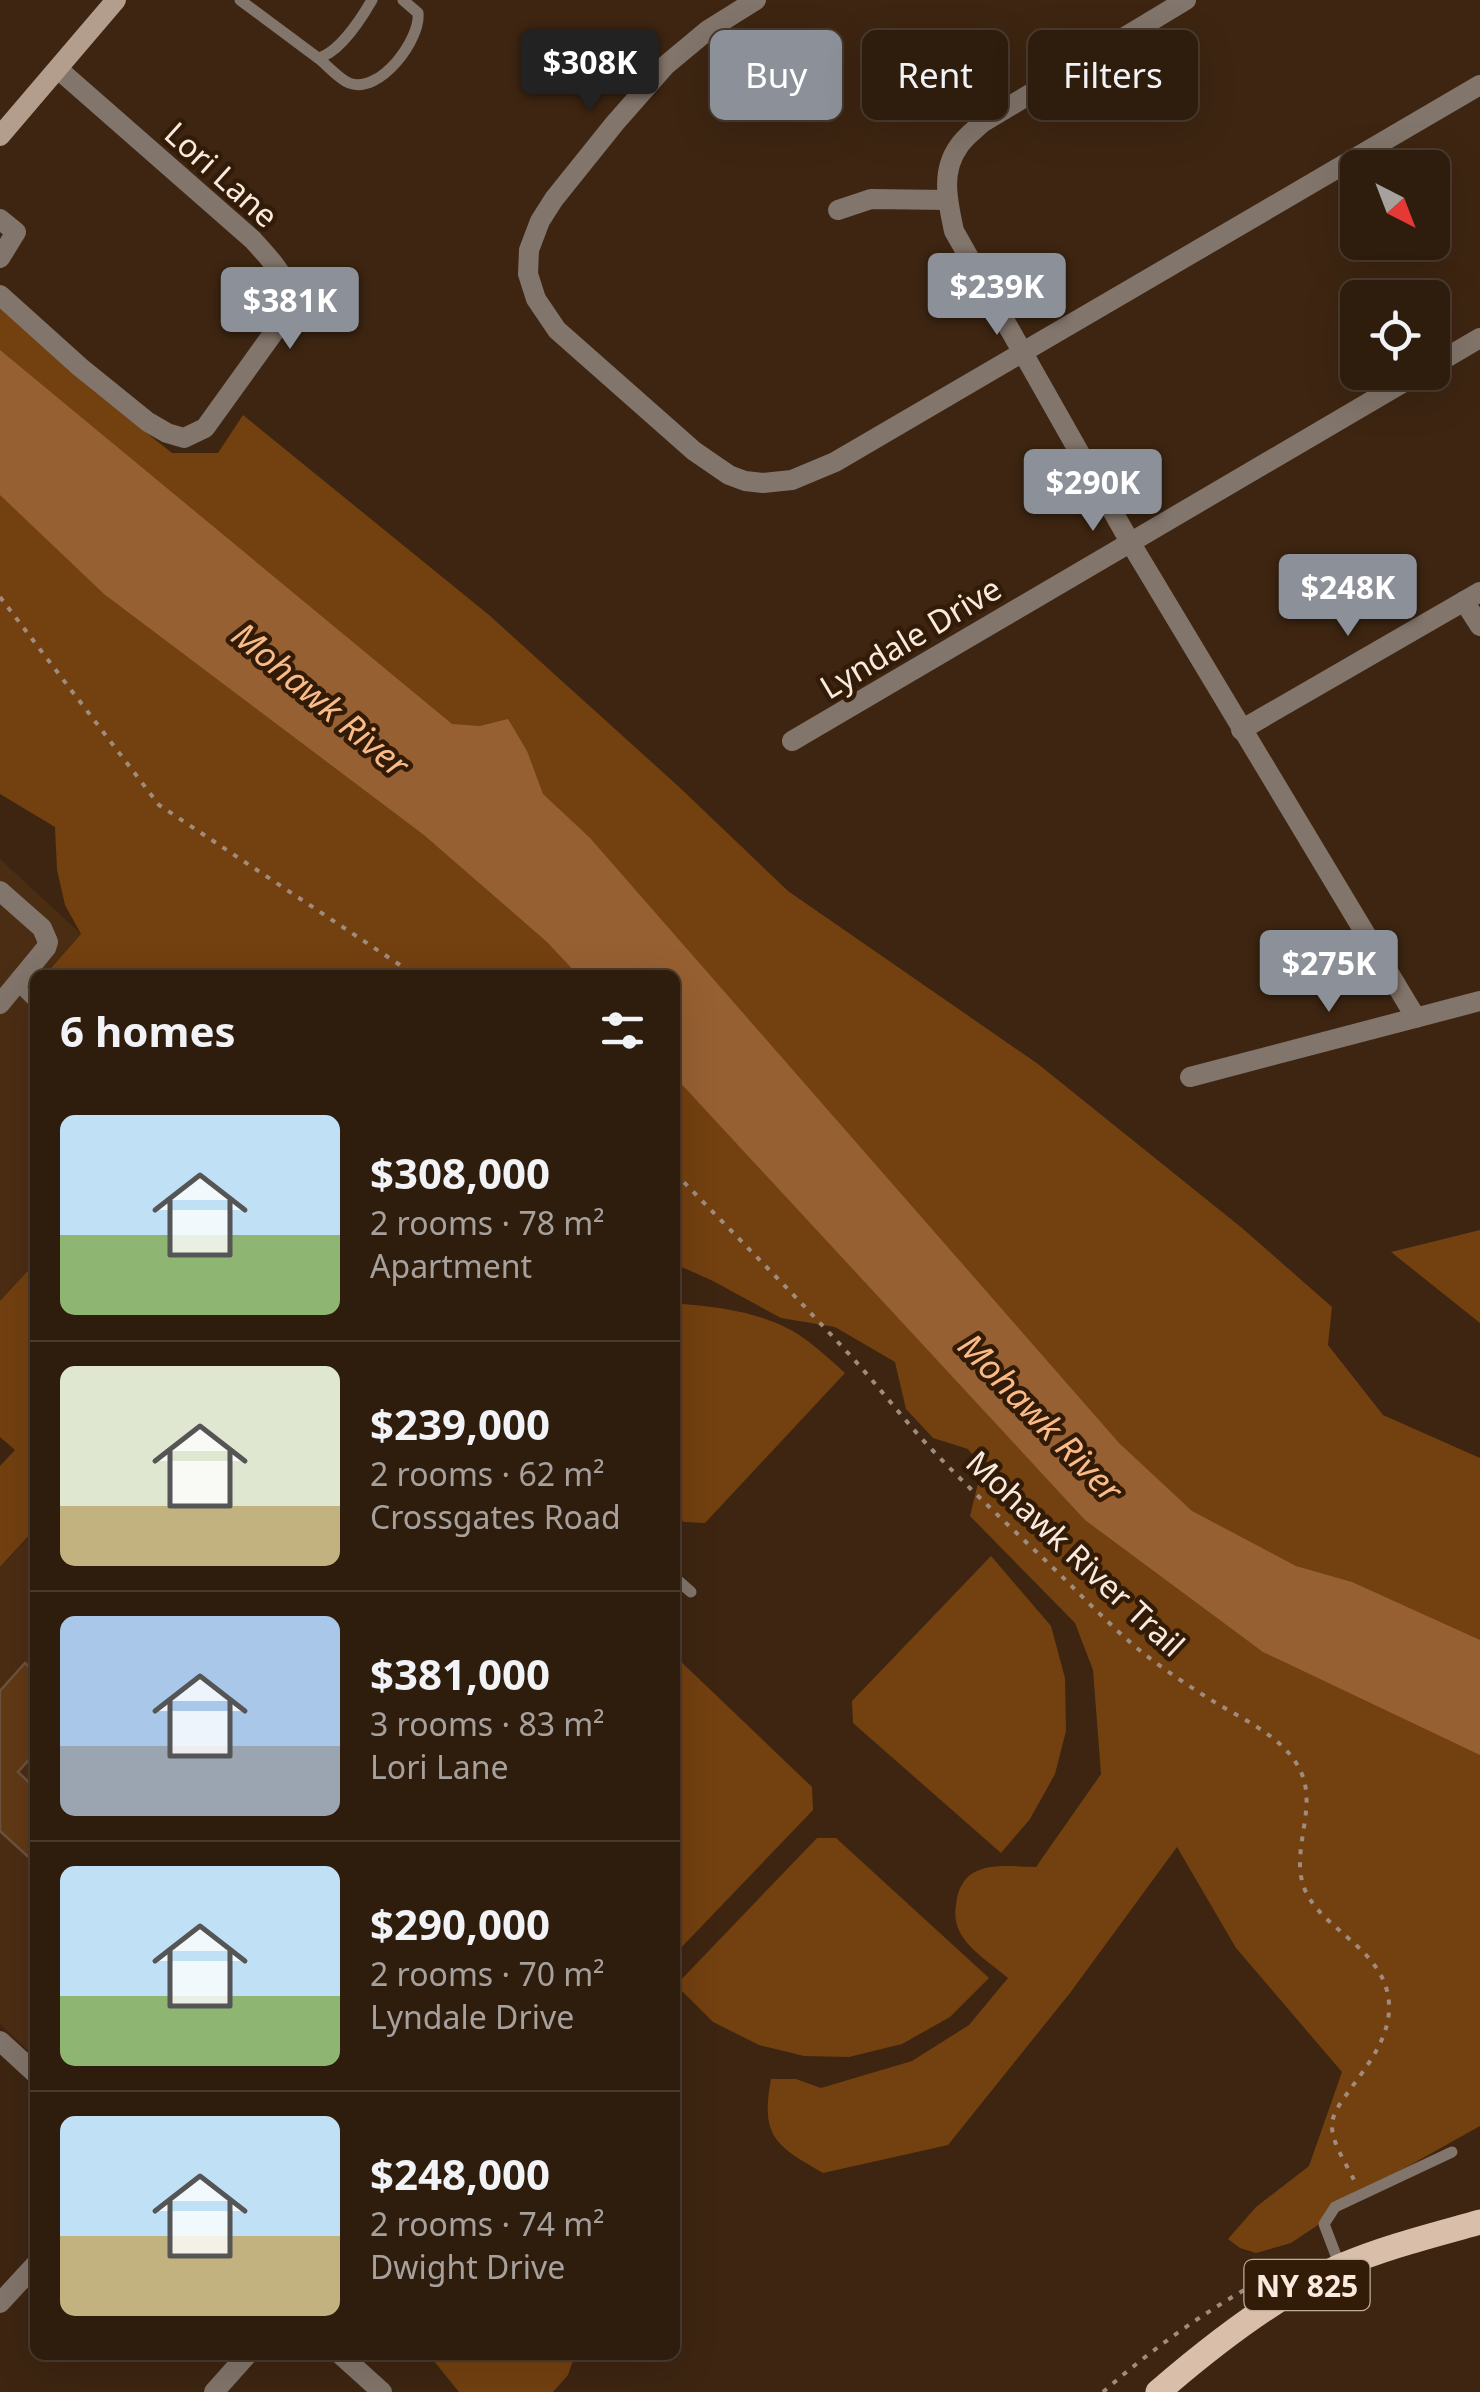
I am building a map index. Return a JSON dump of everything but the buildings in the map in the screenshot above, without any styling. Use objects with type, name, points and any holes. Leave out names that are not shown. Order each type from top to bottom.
[{"type":"main road","name":"NY 825","points":[[1158,2392],[1209,2348],[1340,2266],[1480,2222]]},
{"type":"street","points":[[0,136],[116,0]]},
{"type":"street","points":[[756,0],[708,30],[666,65],[614,123],[540,221],[529,250],[528,274],[557,330],[694,451],[728,475],[745,481],[792,480],[836,462],[1480,84]]},
{"type":"street","points":[[1186,0],[982,123],[959,146],[947,171],[947,200],[954,232],[1130,542],[1416,1018]]},
{"type":"street","name":"Lori Lane","points":[[0,295],[148,422],[167,434],[184,438],[205,428],[286,314],[287,287],[280,272],[253,240],[58,70]]},
{"type":"street","points":[[838,210],[871,199],[947,200]]},
{"type":"street","points":[[0,219],[16,232],[0,258]]},
{"type":"street","points":[[1450,356],[1480,338]]},
{"type":"street","name":"Lyndale Drive","points":[[792,741],[1390,390]]},
{"type":"street","points":[[1241,730],[1472,596],[1480,626]]},
{"type":"street","points":[[0,891],[47,936],[46,948],[0,1004]]},
{"type":"street","points":[[1190,1077],[1480,1002]]},
{"type":"street","points":[[0,2041],[30,2068]]},
{"type":"street","points":[[0,2304],[30,2271]]},
{"type":"street","points":[[214,2392],[243,2360]]},
{"type":"street","points":[[346,2360],[382,2392]]},
{"type":"lane","points":[[240,0],[350,83],[366,84],[384,76],[414,36],[418,13],[403,0]]},
{"type":"lane","points":[[318,58],[331,54],[372,0]]},
{"type":"lane","points":[[22,979],[22,990],[30,998]]},
{"type":"lane","points":[[680,1582],[691,1592]]},
{"type":"lane","points":[[1340,2266],[1324,2224],[1335,2207],[1452,2152]]},
{"type":"path","points":[[0,597],[158,805],[408,970]]},
{"type":"path","name":"Mohawk River Trail","points":[[680,1178],[851,1356],[965,1484],[1124,1637],[1164,1668],[1278,1742],[1297,1764],[1304,1778],[1306,1822],[1298,1862],[1305,1889],[1316,1907],[1365,1954],[1389,2000],[1385,2030],[1372,2059],[1337,2108],[1332,2126],[1360,2194]]},
{"type":"shaded area","points":[[0,307],[94,391],[172,453],[218,453],[243,415],[489,615],[788,891],[1038,1064],[1242,1228],[1332,1307],[1328,1345],[1383,1415],[1480,1458],[1480,2126],[1396,2173],[1291,2243],[1256,2253],[1228,2239],[1256,2207],[1309,2166],[1342,2072],[1236,1948],[1177,1847],[1070,1993],[948,2145],[823,2173],[783,2147],[770,2127],[771,2079],[796,2079],[821,2088],[912,2061],[969,2025],[1008,1978],[962,1936],[956,1921],[956,1905],[959,1890],[974,1872],[996,1866],[1036,1867],[1101,1774],[1093,1670],[1075,1623],[970,1516],[982,1467],[968,1449],[933,1438],[906,1409],[895,1362],[835,1327],[781,1318],[680,1266],[680,970],[49,970],[81,934],[65,905],[57,870],[55,827],[0,794]]},
{"type":"shaded area","points":[[0,859],[81,934],[49,970],[30,970],[30,1268],[0,1301]]},
{"type":"shaded area","points":[[1480,1230],[1480,1323],[1391,1252]]},
{"type":"shaded area","points":[[30,1268],[30,1534],[0,1567],[0,1466],[15,1450],[0,1437],[0,1301]]},
{"type":"shaded area","points":[[680,1305],[733,1310],[780,1325],[809,1342],[845,1373],[705,1523],[680,1518]]},
{"type":"shaded area","points":[[30,1535],[30,2052],[0,2024],[0,1568]]},
{"type":"shaded area","points":[[991,1556],[1051,1626],[1065,1678],[1066,1731],[1055,1774],[1030,1819],[1001,1853],[853,1723],[852,1701]]},
{"type":"shaded area","points":[[680,1661],[812,1787],[813,1810],[680,1949]]},
{"type":"shaded area","points":[[817,1838],[836,1838],[989,1978],[950,2017],[902,2044],[849,2057],[804,2056],[759,2045],[713,2022],[680,1989],[680,1981]]},
{"type":"shaded area","points":[[433,2360],[573,2360],[568,2375],[553,2392],[459,2392]]},
{"type":"water","name":"Mohawk River","points":[[0,350],[452,724],[480,726],[508,719],[527,751],[543,794],[590,838],[1119,1443],[1192,1511],[1296,1566],[1352,1582],[1480,1640],[1480,1755],[1263,1652],[1085,1520],[680,1082],[680,970],[573,970],[547,942],[424,835],[104,594],[0,495]]}]
